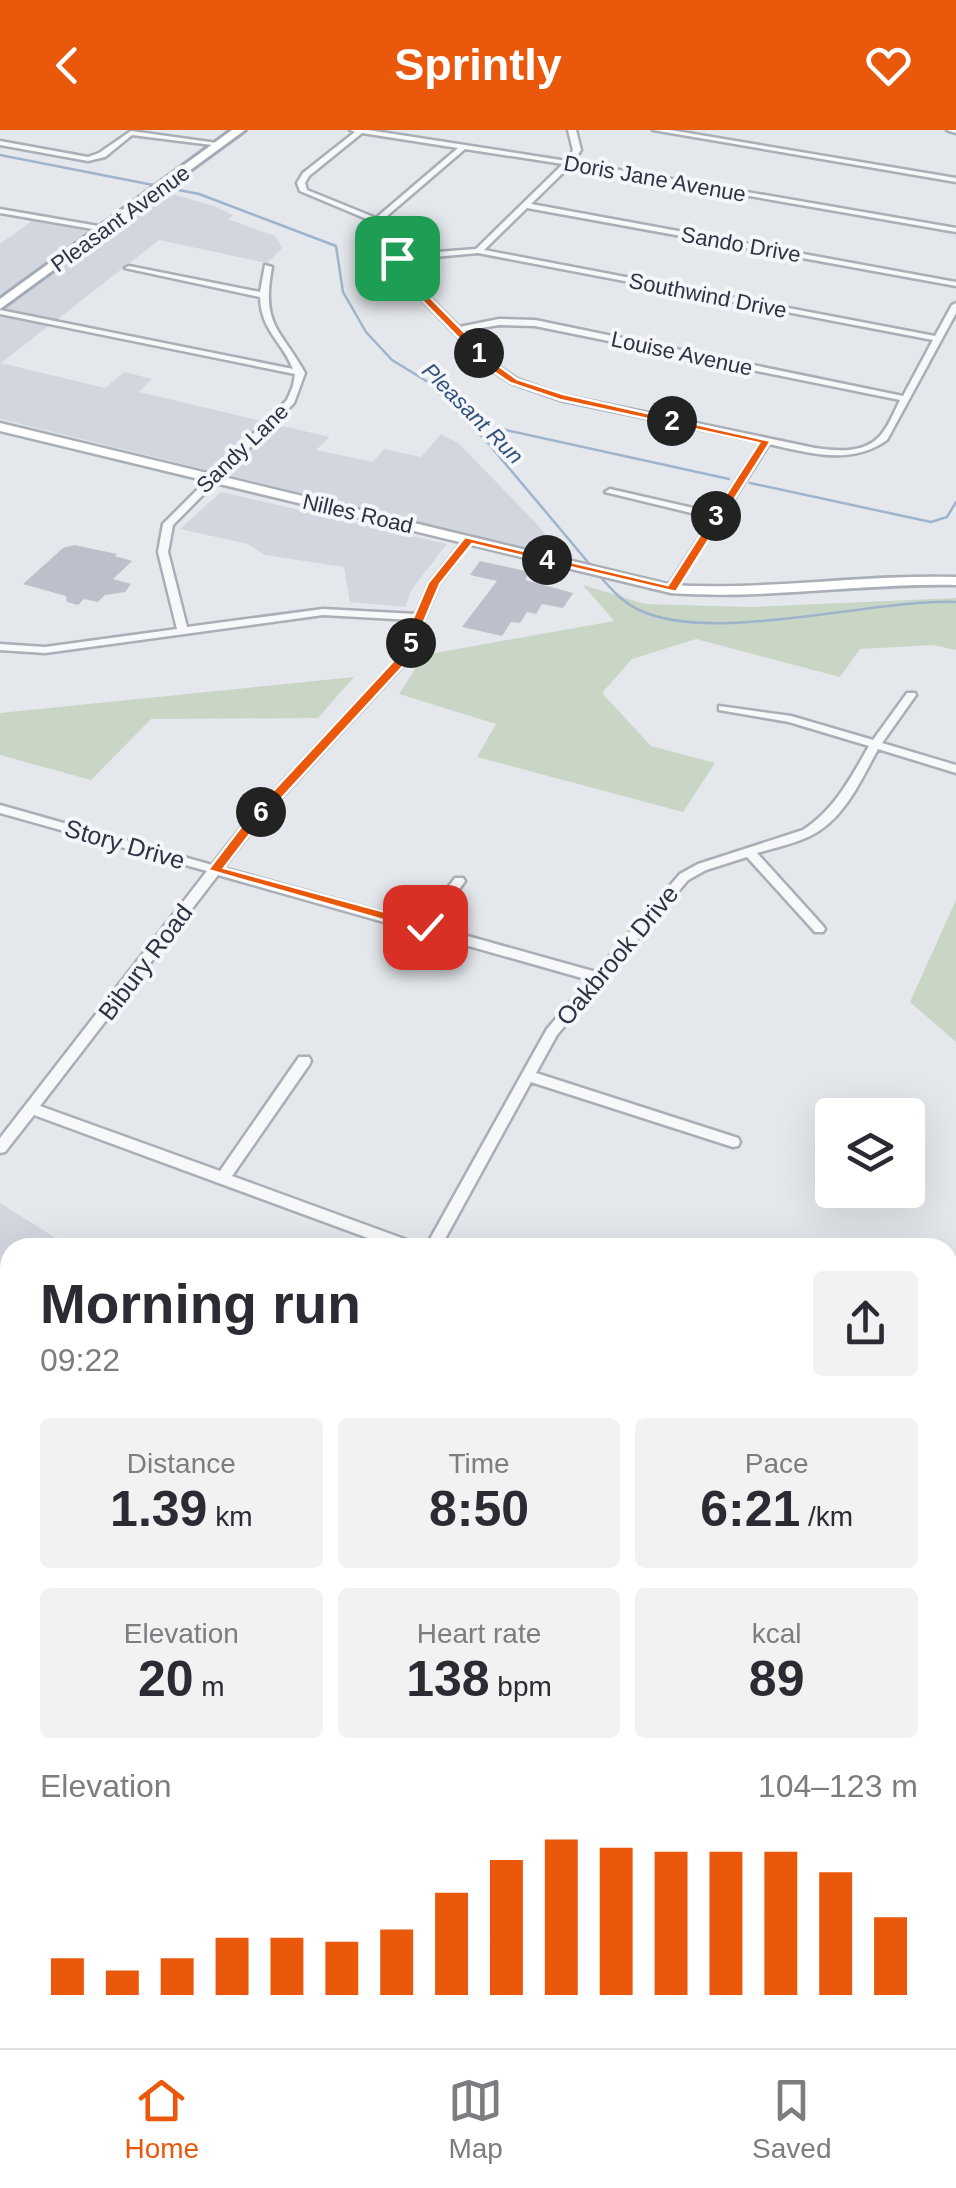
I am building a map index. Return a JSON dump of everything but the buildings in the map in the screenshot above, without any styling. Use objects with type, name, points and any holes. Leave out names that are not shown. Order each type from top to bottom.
[{"type":"main road","name":"Pleasant Avenue","points":[[0,309],[239,130]]},
{"type":"street","name":"Doris Jane Avenue","points":[[353,130],[569,162],[956,230]]},
{"type":"street","points":[[478,251],[569,162],[576,150],[572,130]]},
{"type":"street","points":[[657,130],[956,180]]},
{"type":"street","points":[[361,131],[301,183],[304,191],[377,221],[407,280],[503,375],[534,389],[766,441],[836,454],[856,452],[871,448],[884,438],[956,305]]},
{"type":"street","points":[[0,143],[88,159],[124,138],[215,148]]},
{"type":"street","points":[[377,221],[462,148]]},
{"type":"street","name":"Sando Drive","points":[[525,205],[956,284]]},
{"type":"street","points":[[0,212],[104,229]]},
{"type":"street","name":"Southwind Drive","points":[[397,258],[478,251],[939,339]]},
{"type":"street","points":[[129,268],[262,295],[268,267]]},
{"type":"street","name":"Sandy Lane","points":[[183,632],[164,560],[164,535],[174,515],[291,401],[301,373],[266,319],[262,295]]},
{"type":"street","points":[[0,309],[301,373]]},
{"type":"street","name":"Louise Avenue","points":[[457,330],[499,322],[534,323],[906,398]]},
{"type":"street","name":"Nilles Road","points":[[0,427],[672,590],[766,594],[877,582],[956,581]]},
{"type":"street","points":[[672,590],[766,441]]},
{"type":"street","points":[[610,492],[716,516]]},
{"type":"street","name":"Bibury Road","points":[[0,1148],[252,822],[402,660],[434,583],[469,540]]},
{"type":"street","points":[[0,646],[45,650],[341,611],[419,617]]},
{"type":"street","name":"Oakbrook Drive","points":[[437,1238],[552,1032],[596,977],[684,877],[702,867],[807,832],[836,812],[875,745],[911,695]]},
{"type":"street","points":[[723,708],[774,714],[956,769]]},
{"type":"street","name":"Story Drive","points":[[0,808],[596,977]]},
{"type":"street","points":[[750,854],[819,929]]},
{"type":"street","points":[[425,927],[459,881]]},
{"type":"street","points":[[223,1178],[304,1062]]},
{"type":"street","points":[[527,1075],[733,1142]]},
{"type":"street","points":[[33,1108],[386,1238]]},
{"type":"shaded area","points":[[147,187],[214,206],[233,215],[228,219],[275,236],[282,248],[267,263],[159,240],[1,363],[105,388],[124,372],[152,379],[139,392],[329,437],[316,450],[373,462],[384,449],[421,457],[441,434],[458,443],[536,523],[557,549],[553,555],[0,419],[0,244],[32,221],[92,232]]},
{"type":"shaded area","points":[[221,492],[447,544],[412,589],[405,607],[350,602],[344,567],[265,555],[248,544],[180,529]]},
{"type":"shaded area","points":[[0,1203],[56,1238],[0,1238]]},
{"type":"green space","points":[[583,585],[645,604],[751,607],[956,598],[956,650],[933,645],[860,649],[840,677],[696,639],[632,659],[602,693],[651,746],[715,763],[683,812],[477,757],[496,724],[399,694],[424,655],[614,621]]},
{"type":"green space","points":[[354,677],[318,718],[151,719],[91,780],[0,755],[0,713]]},
{"type":"green space","points":[[956,900],[956,1042],[910,1002]]},
{"type":"waterway","name":"Pleasant Run","points":[[0,155],[199,194],[336,246],[343,292],[366,332],[392,360],[428,382],[467,421]]},
{"type":"waterway","points":[[467,421],[729,479]]},
{"type":"waterway","name":"Pleasant Run","points":[[467,421],[592,567]]},
{"type":"waterway","points":[[750,483],[931,522],[947,517],[956,502]]},
{"type":"waterway","points":[[598,574],[639,610],[670,620],[707,623],[956,602]]},
{"type":"route","points":[[397,258],[407,280],[492,366],[514,381],[560,397],[766,441],[672,590],[469,540],[434,583],[402,660],[252,822],[215,870],[425,927]]}]
